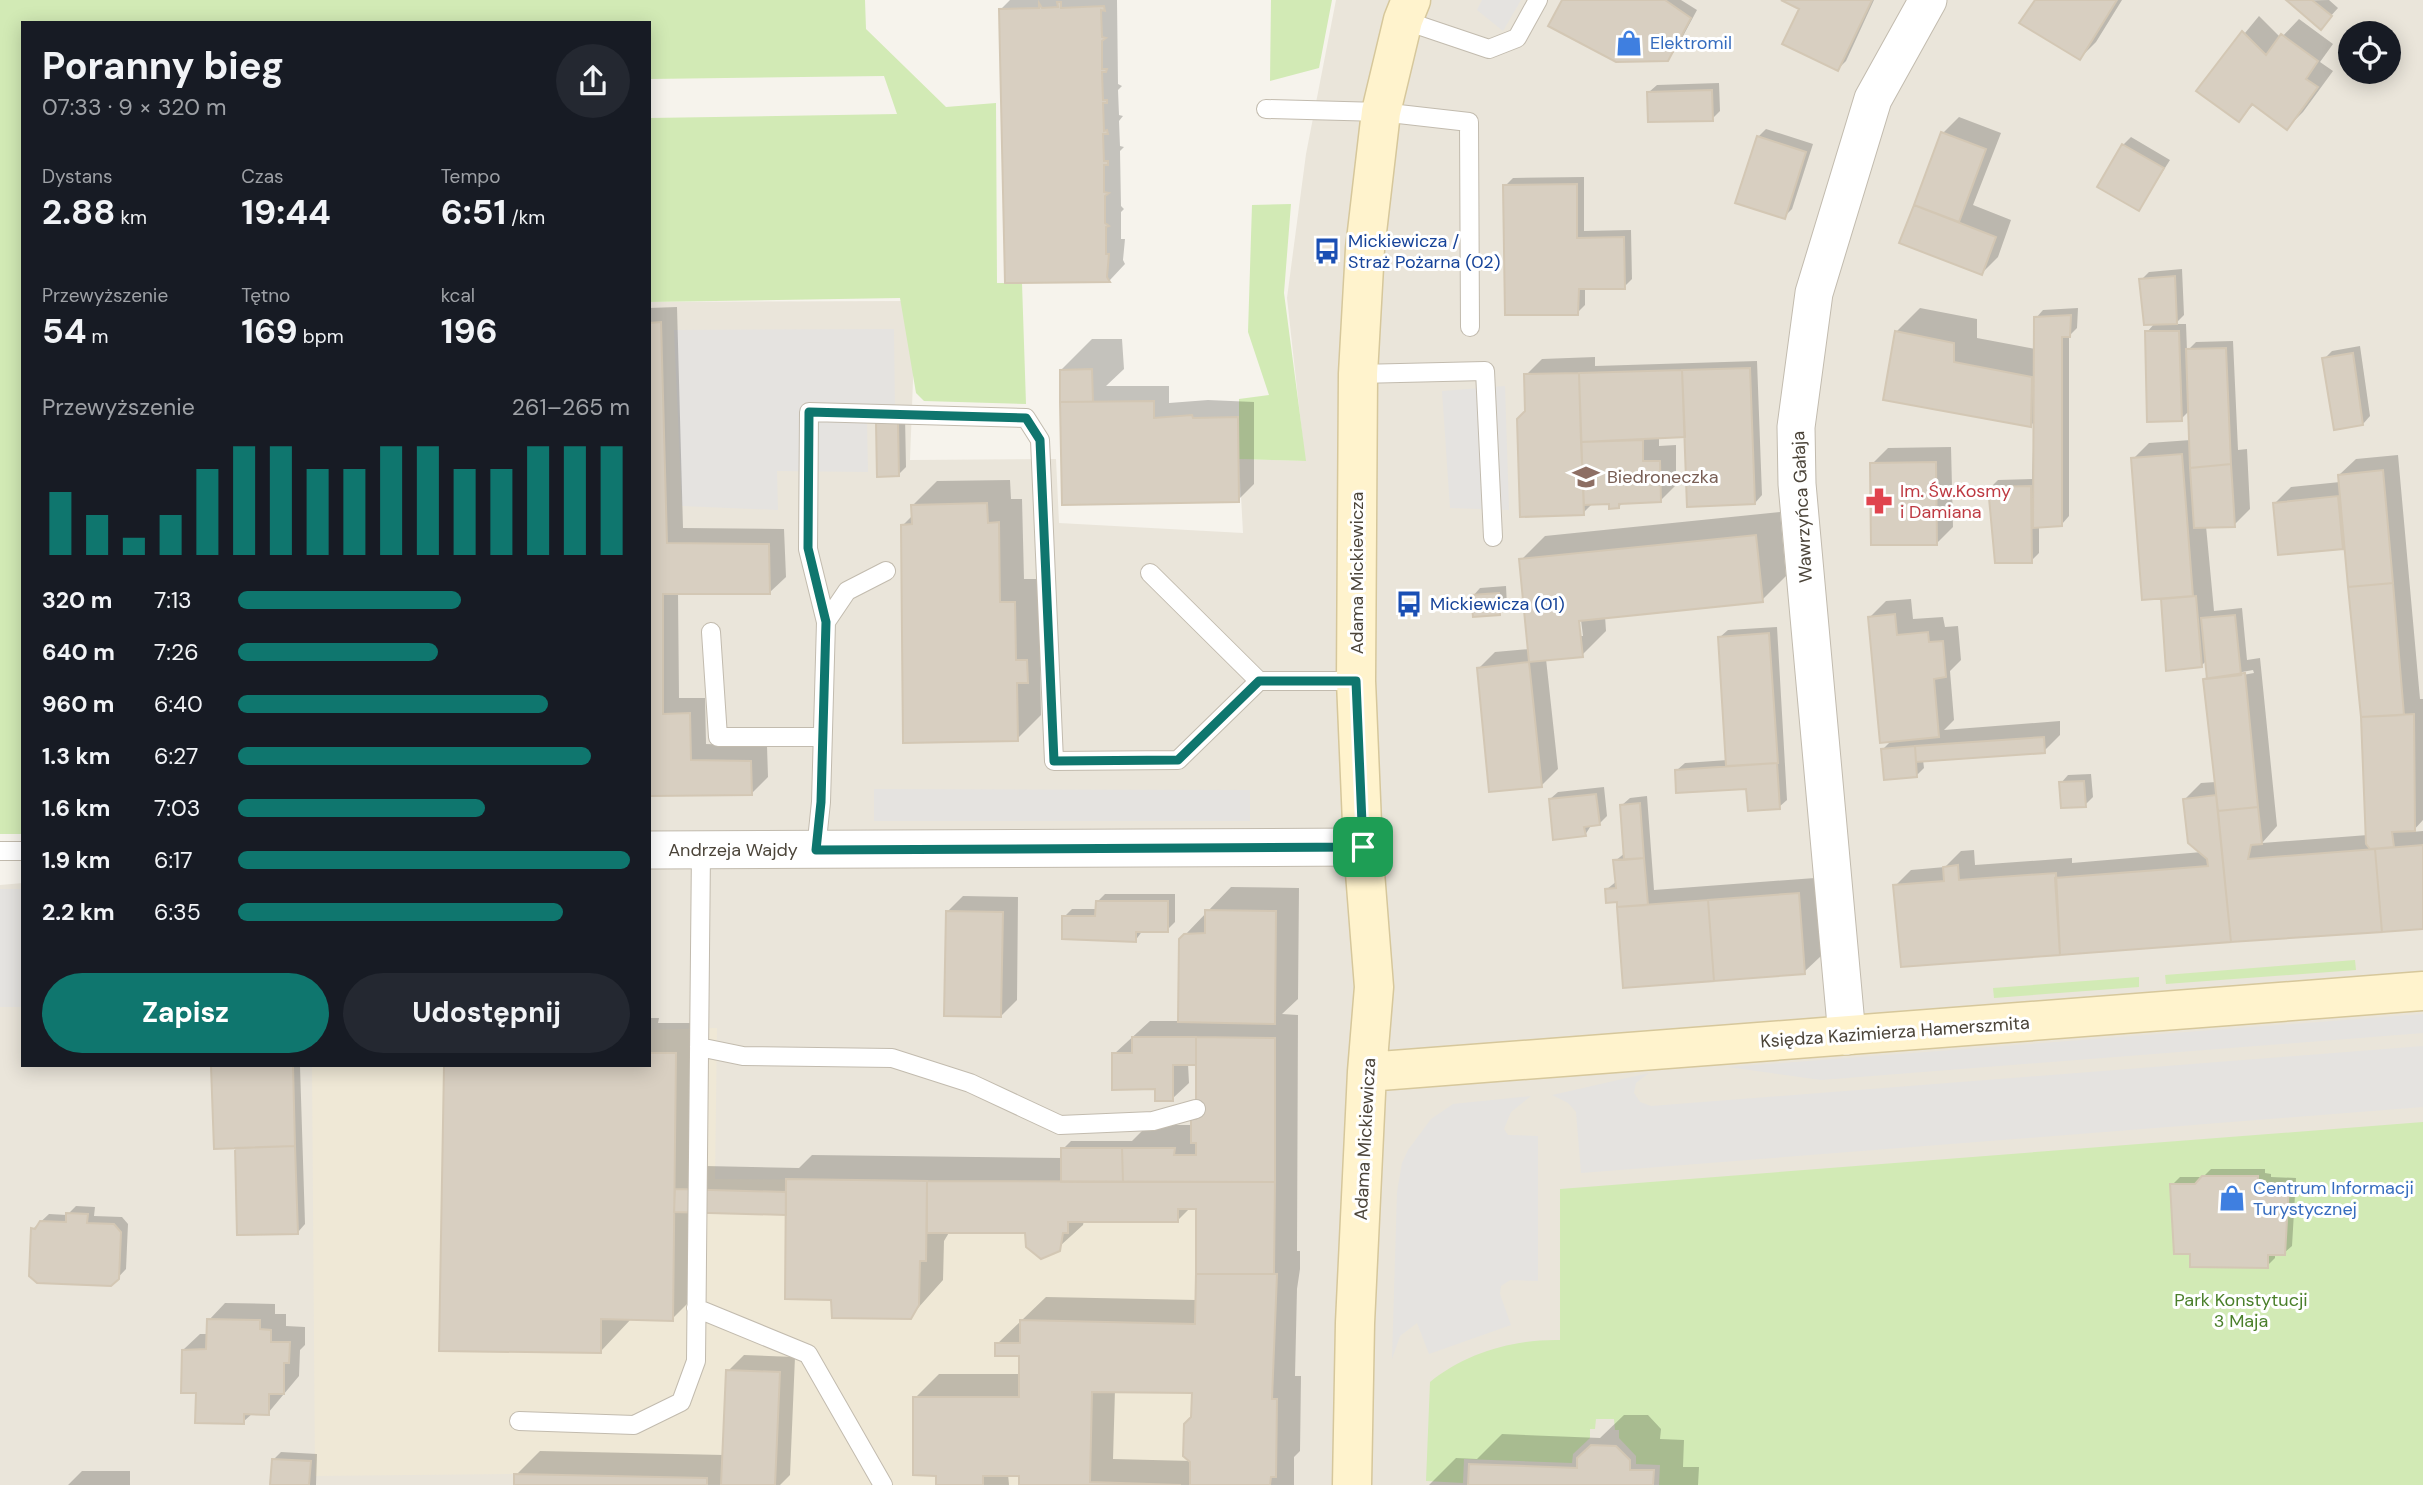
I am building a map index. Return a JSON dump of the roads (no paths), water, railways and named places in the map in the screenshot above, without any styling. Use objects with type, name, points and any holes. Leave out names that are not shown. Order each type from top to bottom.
[{"type":"street","name":"Wawrzyńca Gałaja","points":[[1847,1036],[1797,484],[1796,427],[1814,293],[1873,99],[1928,0]]},
{"type":"street","name":"Adama Mickiewicza","points":[[1352,1485],[1355,1323],[1367,1072],[1374,987],[1363,847],[1356,681],[1358,374],[1365,248],[1381,112],[1407,10]]},
{"type":"street","name":"Andrzeja Wajdy","points":[[651,850],[1363,847]]},
{"type":"street","name":"Księdza Kazimierza Hamerszmita","points":[[1367,1072],[2423,991]]},
{"type":"lane","points":[[1407,10],[1489,48],[1517,38],[1538,0]]},
{"type":"lane","points":[[1266,108],[1381,112],[1469,122],[1469,327]]},
{"type":"lane","points":[[1358,374],[1485,371],[1493,537]]},
{"type":"lane","points":[[816,850],[821,802],[826,622],[808,548],[809,412],[1026,418],[1040,440],[1054,761],[1178,760],[1259,681],[1356,681]]},
{"type":"lane","points":[[826,622],[847,590],[886,571]]},
{"type":"lane","points":[[1150,573],[1259,681]]},
{"type":"lane","points":[[711,632],[718,737],[821,737]]},
{"type":"lane","points":[[519,1421],[634,1425],[681,1402],[696,1361],[701,850]]},
{"type":"lane","points":[[0,851],[21,851]]},
{"type":"lane","points":[[699,1046],[744,1056],[892,1058],[970,1083],[1060,1125],[1153,1121],[1196,1109]]},
{"type":"lane","points":[[696,1308],[807,1354],[883,1485]]},
{"type":"place","name":"Elektromil","points":[[1629,43]]},
{"type":"place","name":"Mickiewicza / Straż Pożarna (02)","points":[[1327,251]]},
{"type":"place","name":"Biedroneczka","points":[[1586,477]]},
{"type":"place","name":"Im. Św.Kosmy i Damiana","points":[[1879,501]]},
{"type":"place","name":"Mickiewicza (01)","points":[[1409,604]]},
{"type":"place","name":"Centrum Informacji Turystycznej","points":[[2232,1198]]},
{"type":"park label","name":"Park Konstytucji 3 Maja","points":[[2241,1310]]}]
